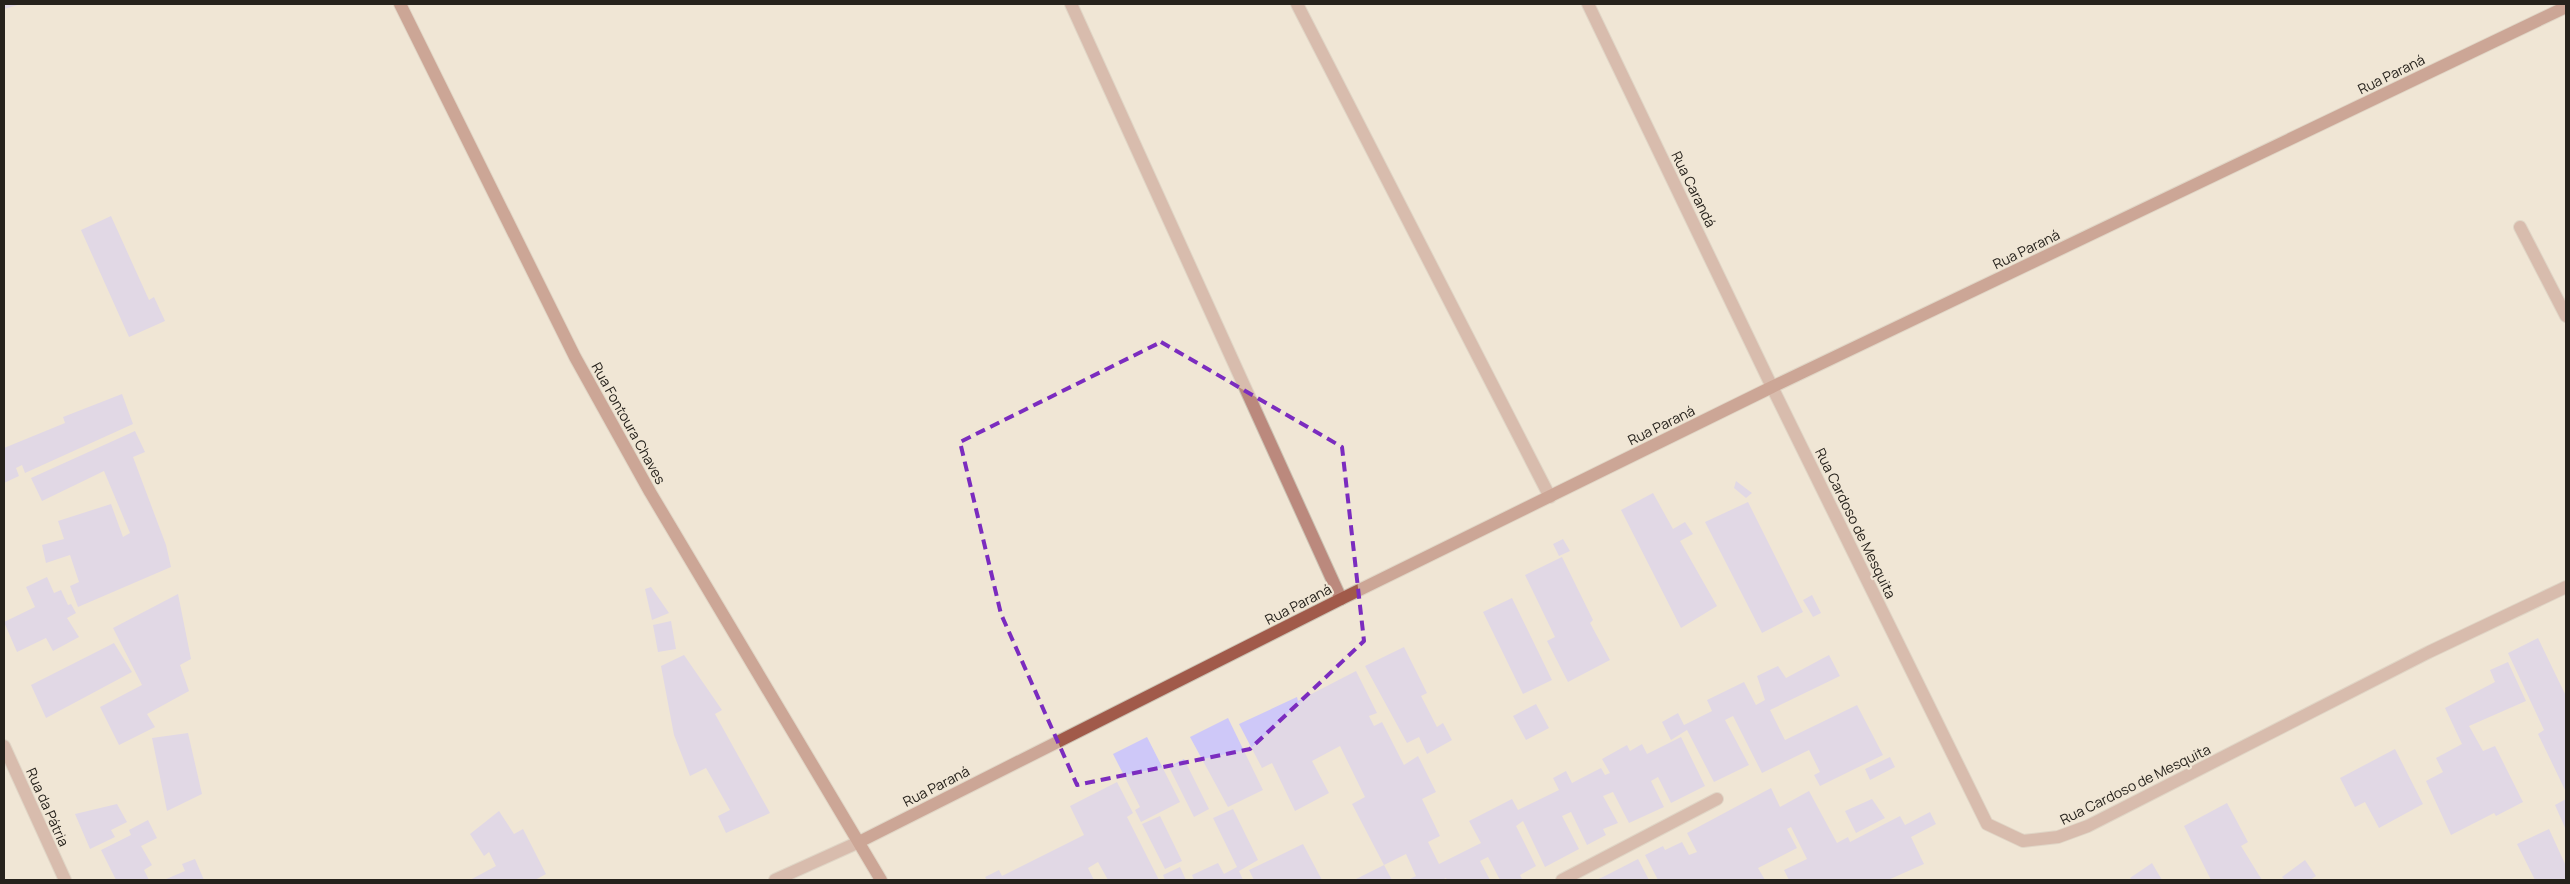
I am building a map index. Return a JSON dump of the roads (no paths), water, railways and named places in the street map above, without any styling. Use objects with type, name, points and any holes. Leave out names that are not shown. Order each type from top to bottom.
[{"type":"street","name":"Rua Fontoura Chaves","points":[[400,4],[575,357],[655,500],[881,880]]},
{"type":"street","points":[[1071,4],[1341,599]]},
{"type":"street","points":[[1297,4],[1550,497]]},
{"type":"street","name":"Rua Carandá","points":[[1592,5],[1772,387]]},
{"type":"street","name":"Rua Paraná","points":[[774,880],[859,842],[1341,599],[1772,387],[2566,7]]},
{"type":"street","points":[[2520,227],[2566,316]]},
{"type":"street","name":"Rua Cardoso de Mesquita","points":[[1772,387],[1987,824],[2023,841],[2058,837],[2088,826],[2429,652],[2566,587]]},
{"type":"street","name":"Rua da Pátria","points":[[4,746],[65,880]]},
{"type":"street","points":[[1562,880],[1716,798]]}]
